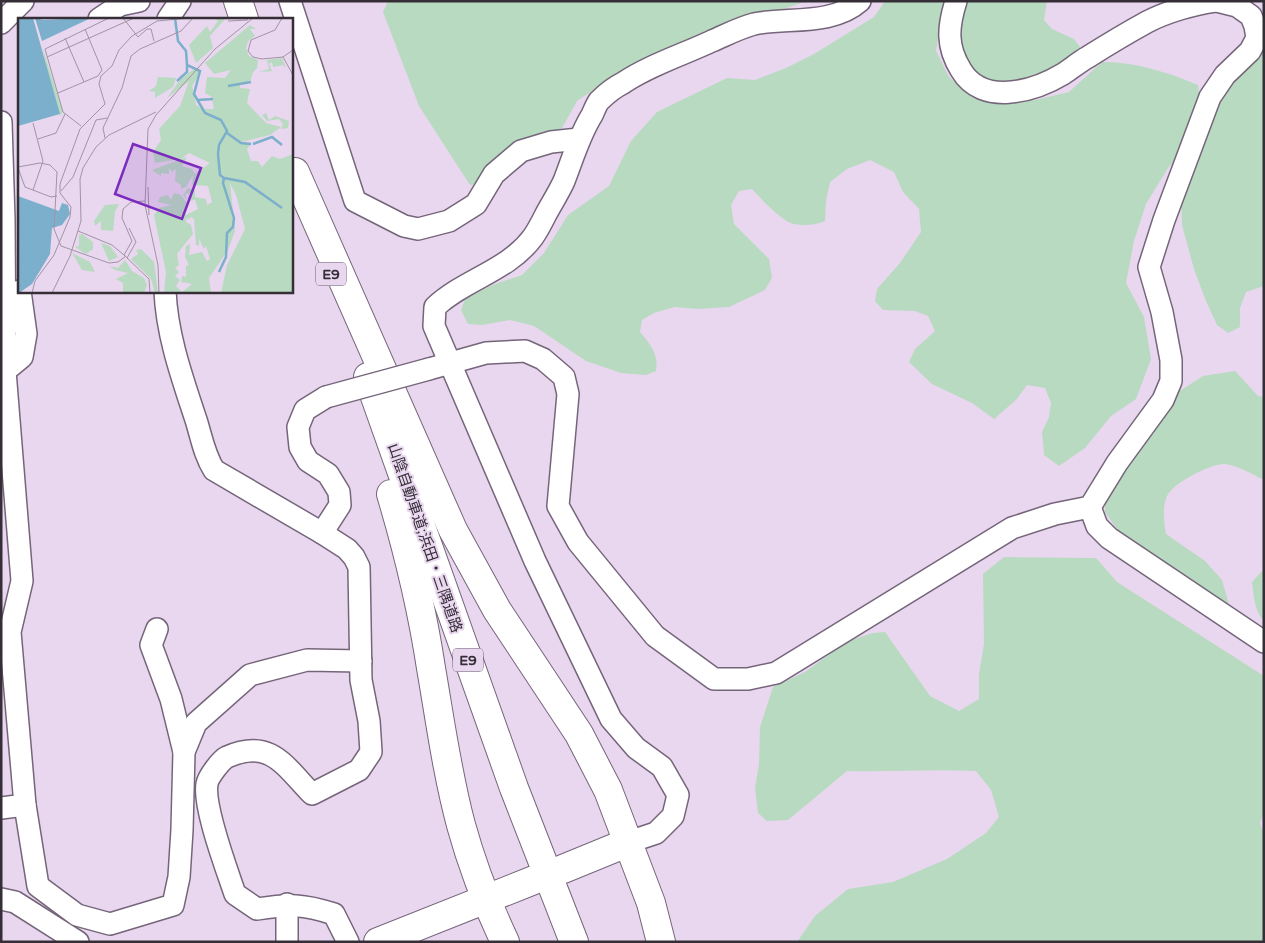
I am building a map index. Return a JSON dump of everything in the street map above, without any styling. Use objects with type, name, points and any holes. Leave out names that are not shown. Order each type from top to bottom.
[{"type":"main road","points":[[238,1],[244,18]]},
{"type":"main road","points":[[293,166],[453,530],[498,610],[579,734],[608,790],[651,903],[661,942]]},
{"type":"main road","name":"山陰自動車道;浜田・三隅道路","points":[[293,166],[514,788],[574,942]]},
{"type":"main road","points":[[368,376],[377,449],[408,550],[431,666],[444,748],[461,825],[485,898],[505,942]]},
{"type":"main road","points":[[563,869],[629,842]]},
{"type":"main road","points":[[378,942],[534,880]]},
{"type":"street","points":[[1,23],[23,1]]},
{"type":"street","points":[[100,18],[120,5],[138,1]]},
{"type":"street","points":[[290,1],[355,201],[404,226],[418,229],[449,221],[476,204],[494,174],[521,151],[551,142],[578,139]]},
{"type":"street","points":[[629,842],[656,833],[673,816],[678,796],[662,767],[636,748],[612,719],[535,561],[434,326],[435,307],[446,296],[493,271],[514,257],[533,237],[563,183],[578,139],[599,101],[620,84],[642,70],[714,41],[735,30],[754,24],[822,17],[840,12],[860,1]]},
{"type":"street","points":[[322,533],[340,505],[339,492],[328,474],[308,461],[300,447],[298,428],[305,410],[326,397],[486,353],[525,351],[543,359],[564,377],[568,394],[558,506],[578,542],[655,636],[714,679],[748,679],[776,673],[1012,528],[1055,514],[1090,506],[1117,463],[1163,400],[1171,381],[1171,360],[1162,312],[1149,267],[1164,220],[1210,96],[1225,75],[1250,51],[1257,38],[1255,26],[1250,16],[1237,6],[1216,1],[1198,3],[1149,21],[1061,75],[1028,89],[1006,93],[989,91],[975,86],[966,78],[956,62],[949,42],[950,19],[956,1]]},
{"type":"street","points":[[1,122],[4,371],[22,581],[10,632],[25,806],[38,886],[77,915],[110,924],[173,905],[179,877],[182,840],[184,752],[171,699],[151,645],[157,628]]},
{"type":"street","points":[[4,371],[22,357],[26,334],[20,292]]},
{"type":"street","points":[[165,292],[174,353],[201,435],[206,458],[214,470],[347,549],[359,567],[361,680],[369,721],[371,752],[359,770],[312,794],[280,760],[262,750],[241,751],[222,760],[207,783],[209,808],[235,894],[257,909],[287,904],[313,907],[334,914],[348,942]]},
{"type":"street","points":[[1090,506],[1097,526],[1109,538],[1264,642]]},
{"type":"street","points":[[184,752],[196,723],[250,675],[307,660],[361,661]]},
{"type":"street","points":[[1,808],[25,806]]},
{"type":"street","points":[[1,899],[15,902],[78,942]]},
{"type":"street","points":[[287,904],[287,942]]},
{"type":"green space","points":[[388,1],[807,1],[683,43],[619,73],[577,101],[562,128],[491,168],[483,183],[470,185],[419,106],[383,12]]},
{"type":"green space","points":[[885,1],[948,1],[942,15],[936,51],[949,77],[970,95],[1000,102],[1035,100],[1069,92],[1102,62],[1126,63],[1176,76],[1198,85],[1200,100],[1182,153],[1168,168],[1146,204],[1134,241],[1126,283],[1144,317],[1151,359],[1136,399],[1111,416],[1085,448],[1059,466],[1044,455],[1042,432],[1049,417],[1051,403],[1045,388],[1027,385],[1017,399],[994,419],[972,403],[932,384],[909,362],[915,349],[935,331],[928,316],[915,311],[883,310],[875,301],[877,289],[900,263],[921,232],[919,209],[903,192],[894,172],[870,160],[847,169],[830,182],[826,201],[825,221],[810,225],[794,224],[784,219],[752,189],[739,191],[731,205],[734,224],[769,259],[772,278],[765,290],[729,307],[698,309],[675,307],[654,313],[642,320],[640,332],[655,354],[656,371],[646,375],[621,373],[586,361],[534,326],[510,320],[482,325],[468,324],[461,310],[465,299],[492,285],[522,275],[544,253],[568,215],[609,186],[631,141],[657,112],[727,78],[755,80],[786,68],[814,54],[874,17]]},
{"type":"green space","points":[[963,1],[1047,1],[1044,20],[1052,29],[1074,39],[1080,47],[1079,56],[1018,88],[982,82],[958,54]]},
{"type":"green space","points":[[1264,41],[1264,286],[1246,292],[1240,308],[1240,327],[1228,333],[1217,325],[1194,269],[1182,225],[1181,189],[1215,102]]},
{"type":"green space","points":[[1235,371],[1258,396],[1264,397],[1264,480],[1234,466],[1224,464],[1210,467],[1192,475],[1176,486],[1165,500],[1164,510],[1166,534],[1205,561],[1222,580],[1230,608],[1129,546],[1105,512],[1105,489],[1172,396],[1203,376]]},
{"type":"green space","points":[[1004,557],[1096,558],[1117,582],[1264,676],[1264,813],[1260,823],[1264,834],[1264,942],[797,942],[815,916],[848,889],[893,882],[947,859],[986,833],[999,817],[991,790],[976,771],[847,771],[788,820],[767,821],[758,813],[755,788],[759,764],[760,727],[773,687],[805,672],[848,641],[873,633],[885,632],[930,696],[959,711],[979,699],[979,674],[984,644],[983,574]]},
{"type":"green space","points":[[1264,569],[1264,621],[1256,608],[1252,582]]}]
